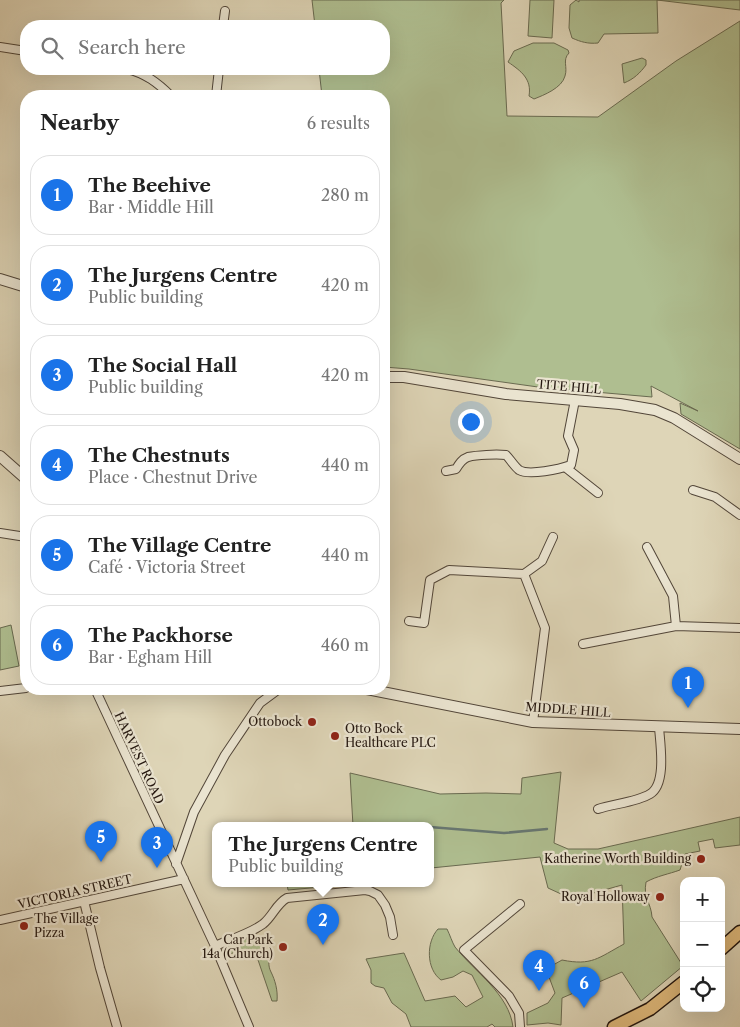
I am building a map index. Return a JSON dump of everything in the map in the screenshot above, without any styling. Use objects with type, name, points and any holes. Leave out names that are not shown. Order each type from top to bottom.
[{"type":"main road","points":[[725,946],[740,932]]},
{"type":"main road","points":[[614,1027],[650,1008],[680,985]]},
{"type":"street","points":[[223,20],[224,11]]},
{"type":"street","points":[[0,47],[20,50]]},
{"type":"street","points":[[143,75],[165,90]]},
{"type":"street","points":[[217,90],[218,75]]},
{"type":"street","points":[[0,280],[20,285]]},
{"type":"street","name":"TITE HILL","points":[[390,377],[404,377],[506,394],[655,410],[674,418],[740,459]]},
{"type":"street","points":[[446,471],[456,469],[461,461],[467,457],[493,454],[506,455],[517,469],[525,473],[571,465],[574,450],[568,436],[574,400]]},
{"type":"street","points":[[0,456],[20,474]]},
{"type":"street","points":[[565,467],[598,493]]},
{"type":"street","points":[[693,490],[715,497],[740,515]]},
{"type":"street","points":[[0,533],[20,537]]},
{"type":"street","points":[[409,621],[424,623],[430,580],[449,570],[524,574],[542,561],[553,537]]},
{"type":"street","points":[[647,548],[673,596],[676,626]]},
{"type":"street","points":[[524,574],[545,628],[533,722]]},
{"type":"street","points":[[583,644],[676,626],[740,628]]},
{"type":"street","points":[[0,691],[20,689]]},
{"type":"street","name":"MIDDLE HILL","points":[[390,694],[533,722],[740,729]]},
{"type":"street","name":"HARVEST ROAD","points":[[98,695],[215,946],[249,1027]]},
{"type":"street","points":[[176,864],[194,812],[225,755],[260,703],[271,695]]},
{"type":"street","points":[[598,809],[640,798],[657,788],[661,765],[658,727]]},
{"type":"street","name":"VICTORIA STREET","points":[[0,920],[184,879]]},
{"type":"street","points":[[215,946],[262,925],[280,903],[287,898],[365,890],[378,895],[385,905],[393,935]]},
{"type":"street","points":[[84,901],[117,1027]]},
{"type":"street","points":[[520,904],[464,950],[509,996],[519,1013],[520,1027]]},
{"type":"green space","points":[[312,0],[504,0],[501,3],[507,116],[598,117],[676,61],[740,21],[740,449],[681,414],[680,403],[698,411],[651,386],[652,397],[538,387],[390,367],[390,90],[321,90],[320,75],[390,75],[390,20],[314,20]]},
{"type":"green space","points":[[530,0],[554,0],[552,38],[528,36]]},
{"type":"green space","points":[[576,0],[579,2],[579,0],[657,0],[658,33],[604,34],[598,43],[582,42],[572,38],[569,28],[570,5]]},
{"type":"green space","points":[[657,0],[740,0],[740,10]]},
{"type":"green space","points":[[533,43],[554,43],[568,50],[569,53],[565,61],[566,73],[560,84],[534,99],[529,96],[529,85],[525,76],[508,62],[514,51]]},
{"type":"green space","points":[[642,58],[646,60],[646,65],[636,76],[624,83],[622,64]]},
{"type":"green space","points":[[11,625],[19,666],[0,670],[0,628]]},
{"type":"green space","points":[[561,772],[554,843],[568,849],[598,849],[740,817],[740,845],[715,848],[713,839],[698,842],[700,851],[685,854],[680,870],[646,882],[646,897],[652,917],[680,961],[680,968],[641,1001],[622,972],[562,998],[561,1025],[548,1023],[527,1025],[527,1013],[548,1003],[555,993],[546,969],[562,960],[581,962],[601,957],[624,944],[622,885],[572,899],[548,888],[540,857],[434,868],[434,822],[353,822],[350,773],[440,794],[521,794],[522,778]]},
{"type":"green space","points":[[288,887],[322,887],[288,890]]},
{"type":"green space","points":[[438,929],[447,929],[455,947],[498,994],[510,1015],[513,1027],[495,1027],[492,1024],[487,1027],[411,1027],[406,1014],[392,1003],[384,988],[371,983],[371,970],[366,959],[404,953],[425,1001],[455,996],[466,1007],[483,997],[472,975],[463,971],[453,977],[441,980],[436,975],[429,955],[431,941]]},
{"type":"green space","points":[[254,936],[257,944],[261,943],[268,951],[269,968],[277,989],[277,1001],[272,1001],[256,954],[249,949],[229,954],[226,947]]},
{"type":"waterway","points":[[434,827],[504,833],[547,829]]},
{"type":"place","name":"The Beehive","points":[[688,708]]},
{"type":"place","name":"Ottobock","points":[[312,722]]},
{"type":"place","name":"Otto Bock Healthcare PLC","points":[[335,736]]},
{"type":"place","name":"Katherine Worth Building","points":[[701,859]]},
{"type":"place","name":"The Village Centre","points":[[101,862]]},
{"type":"place","name":"The Social Hall","points":[[157,868]]},
{"type":"place","name":"Royal Holloway","points":[[660,897]]},
{"type":"place","name":"The Village Pizza","points":[[24,926]]},
{"type":"place","name":"The Jurgens Centre","points":[[323,945]]},
{"type":"place","name":"Car Park 14a (Church)","points":[[283,947]]},
{"type":"place","name":"The Chestnuts","points":[[539,991]]},
{"type":"place","name":"The Packhorse","points":[[584,1008]]}]
